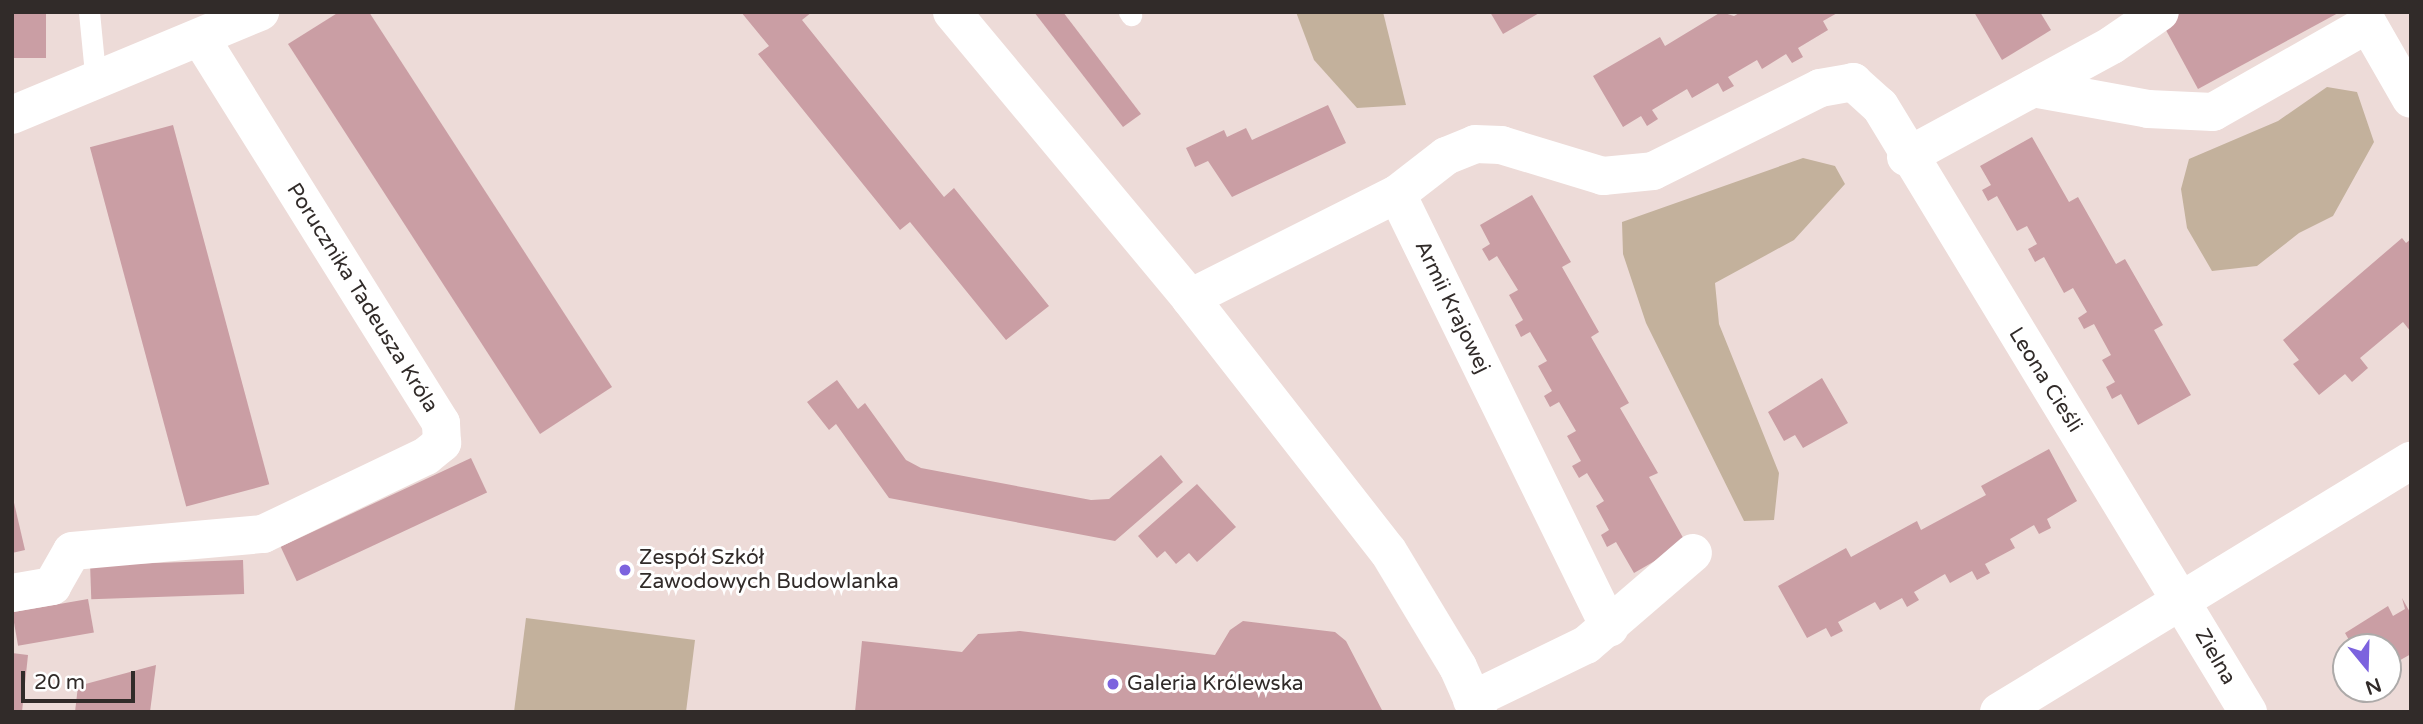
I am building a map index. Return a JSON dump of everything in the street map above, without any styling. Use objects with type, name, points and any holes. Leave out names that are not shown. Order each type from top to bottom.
[{"type":"street","points":[[12,115],[96,83],[260,12]]},
{"type":"street","points":[[952,12],[1190,298],[1388,551],[1475,706],[1586,645],[1610,628],[1693,553]]},
{"type":"street","points":[[1906,157],[2033,88],[2160,12]]},
{"type":"street","points":[[2033,88],[2148,109],[2213,112],[2368,24],[2411,99]]},
{"type":"street","name":"Porucznika Tadeusza Króla","points":[[12,593],[52,586],[72,551],[264,534],[426,456],[442,443],[442,423],[201,39]]},
{"type":"street","name":"Leona Cieśli","points":[[1397,194],[1446,156],[1475,144],[1500,145],[1603,176],[1653,171],[1838,82],[1853,82],[1867,91],[2183,602]]},
{"type":"street","points":[[1190,298],[1397,194]]},
{"type":"street","name":"Armii Krajowej","points":[[1397,194],[1610,628]]},
{"type":"street","points":[[1998,712],[2411,461]]},
{"type":"street","name":"Zielna","points":[[2183,602],[2248,712]]},
{"type":"lane","points":[[89,12],[96,83]]},
{"type":"shaded area","points":[[1296,12],[1383,12],[1406,105],[1357,108],[1314,60]]},
{"type":"shaded area","points":[[2327,87],[2357,92],[2374,142],[2333,216],[2299,233],[2257,266],[2212,271],[2187,228],[2181,189],[2189,159],[2278,121]]},
{"type":"shaded area","points":[[1803,158],[1835,166],[1845,184],[1794,240],[1715,283],[1719,324],[1779,473],[1774,520],[1744,521],[1646,323],[1623,254],[1622,222]]},
{"type":"shaded area","points":[[526,618],[695,640],[686,712],[514,712]]},
{"type":"building","points":[[12,12],[46,12],[46,58],[12,58]]},
{"type":"building","points":[[339,12],[369,12],[612,387],[540,434],[288,44]]},
{"type":"building","points":[[741,12],[812,12],[802,20],[944,197],[954,188],[1049,306],[1006,340],[910,222],[900,230],[758,54],[769,46]]},
{"type":"building","points":[[1034,12],[1063,12],[1141,114],[1123,127]]},
{"type":"building","points":[[1490,12],[1541,12],[1503,34]]},
{"type":"building","points":[[1721,12],[1734,16],[1741,12],[1839,12],[1823,21],[1828,30],[1798,48],[1803,57],[1792,63],[1786,54],[1762,69],[1757,60],[1728,77],[1734,86],[1723,92],[1718,83],[1692,98],[1687,89],[1652,110],[1658,119],[1647,126],[1641,116],[1623,127],[1593,76],[1660,37],[1665,46]]},
{"type":"building","points":[[1974,12],[2040,12],[2051,30],[2002,60]]},
{"type":"building","points":[[2177,12],[2340,12],[2198,89],[2161,21]]},
{"type":"building","points":[[1328,105],[1346,143],[1232,197],[1208,161],[1195,167],[1186,148],[1224,130],[1227,137],[1246,128],[1252,140]]},
{"type":"building","points":[[173,125],[269,484],[186,507],[90,147]]},
{"type":"building","points":[[2032,137],[2069,202],[2078,197],[2116,264],[2125,259],[2163,325],[2154,330],[2191,395],[2138,425],[2121,394],[2112,399],[2106,387],[2115,382],[2102,360],[2111,355],[2094,324],[2084,329],[2078,318],[2087,312],[2073,288],[2064,293],[2044,257],[2035,262],[2028,249],[2037,244],[2027,226],[2017,231],[1997,196],[1988,201],[1982,190],[1991,185],[1980,166]]},
{"type":"building","points":[[1532,195],[1571,262],[1562,267],[1599,332],[1591,337],[1629,403],[1620,408],[1658,473],[1649,477],[1686,543],[1634,573],[1616,542],[1607,547],[1601,535],[1609,530],[1596,506],[1604,501],[1587,473],[1579,478],[1572,466],[1581,461],[1567,436],[1576,431],[1559,402],[1550,407],[1544,396],[1552,391],[1538,366],[1547,361],[1530,332],[1521,337],[1515,325],[1523,320],[1509,295],[1518,290],[1497,256],[1489,261],[1482,249],[1490,244],[1480,225]]},
{"type":"building","points":[[2402,238],[2406,243],[2411,239],[2411,332],[2403,322],[2360,358],[2368,368],[2352,382],[2345,374],[2319,395],[2293,364],[2299,360],[2283,340]]},
{"type":"building","points":[[1822,378],[1848,423],[1803,448],[1795,435],[1784,441],[1768,412]]},
{"type":"building","points":[[837,380],[858,409],[865,403],[906,460],[921,468],[1091,500],[1109,499],[1161,455],[1183,482],[1115,541],[889,498],[836,424],[829,430],[807,402]]},
{"type":"building","points":[[2049,449],[2077,501],[2047,519],[2051,528],[2039,534],[2034,525],[2010,539],[2015,548],[1985,564],[1990,573],[1977,580],[1972,571],[1950,583],[1945,574],[1914,592],[1919,600],[1907,607],[1902,598],[1880,610],[1875,602],[1838,622],[1843,631],[1831,637],[1826,628],[1807,638],[1778,586],[1846,548],[1851,557],[1917,521],[1921,530],[1986,495],[1981,486]]},
{"type":"building","points":[[471,458],[487,492],[297,581],[281,547]]},
{"type":"building","points":[[1197,484],[1236,527],[1197,562],[1189,553],[1176,564],[1165,551],[1157,558],[1138,536]]},
{"type":"building","points":[[12,494],[25,550],[12,553]]},
{"type":"building","points":[[243,560],[244,594],[91,599],[90,565]]},
{"type":"building","points":[[2402,598],[2411,614],[2411,654],[2402,659],[2402,633],[2345,633],[2388,606],[2393,616],[2405,609]]},
{"type":"building","points":[[88,599],[94,632],[18,646],[12,612]]},
{"type":"building","name":"Galeria Królewska","points":[[1243,621],[1335,632],[1346,641],[1383,712],[855,712],[862,641],[962,652],[978,634],[1020,631],[1215,655],[1230,630]]},
{"type":"building","points":[[12,653],[28,655],[22,712],[12,712]]},
{"type":"building","points":[[156,665],[150,712],[75,712],[78,686]]},
{"type":"place","name":"Zespół Szkół Zawodowych Budowlanka","points":[[625,570]]},
{"type":"place","name":"Galeria Królewska","points":[[1113,684]]}]
